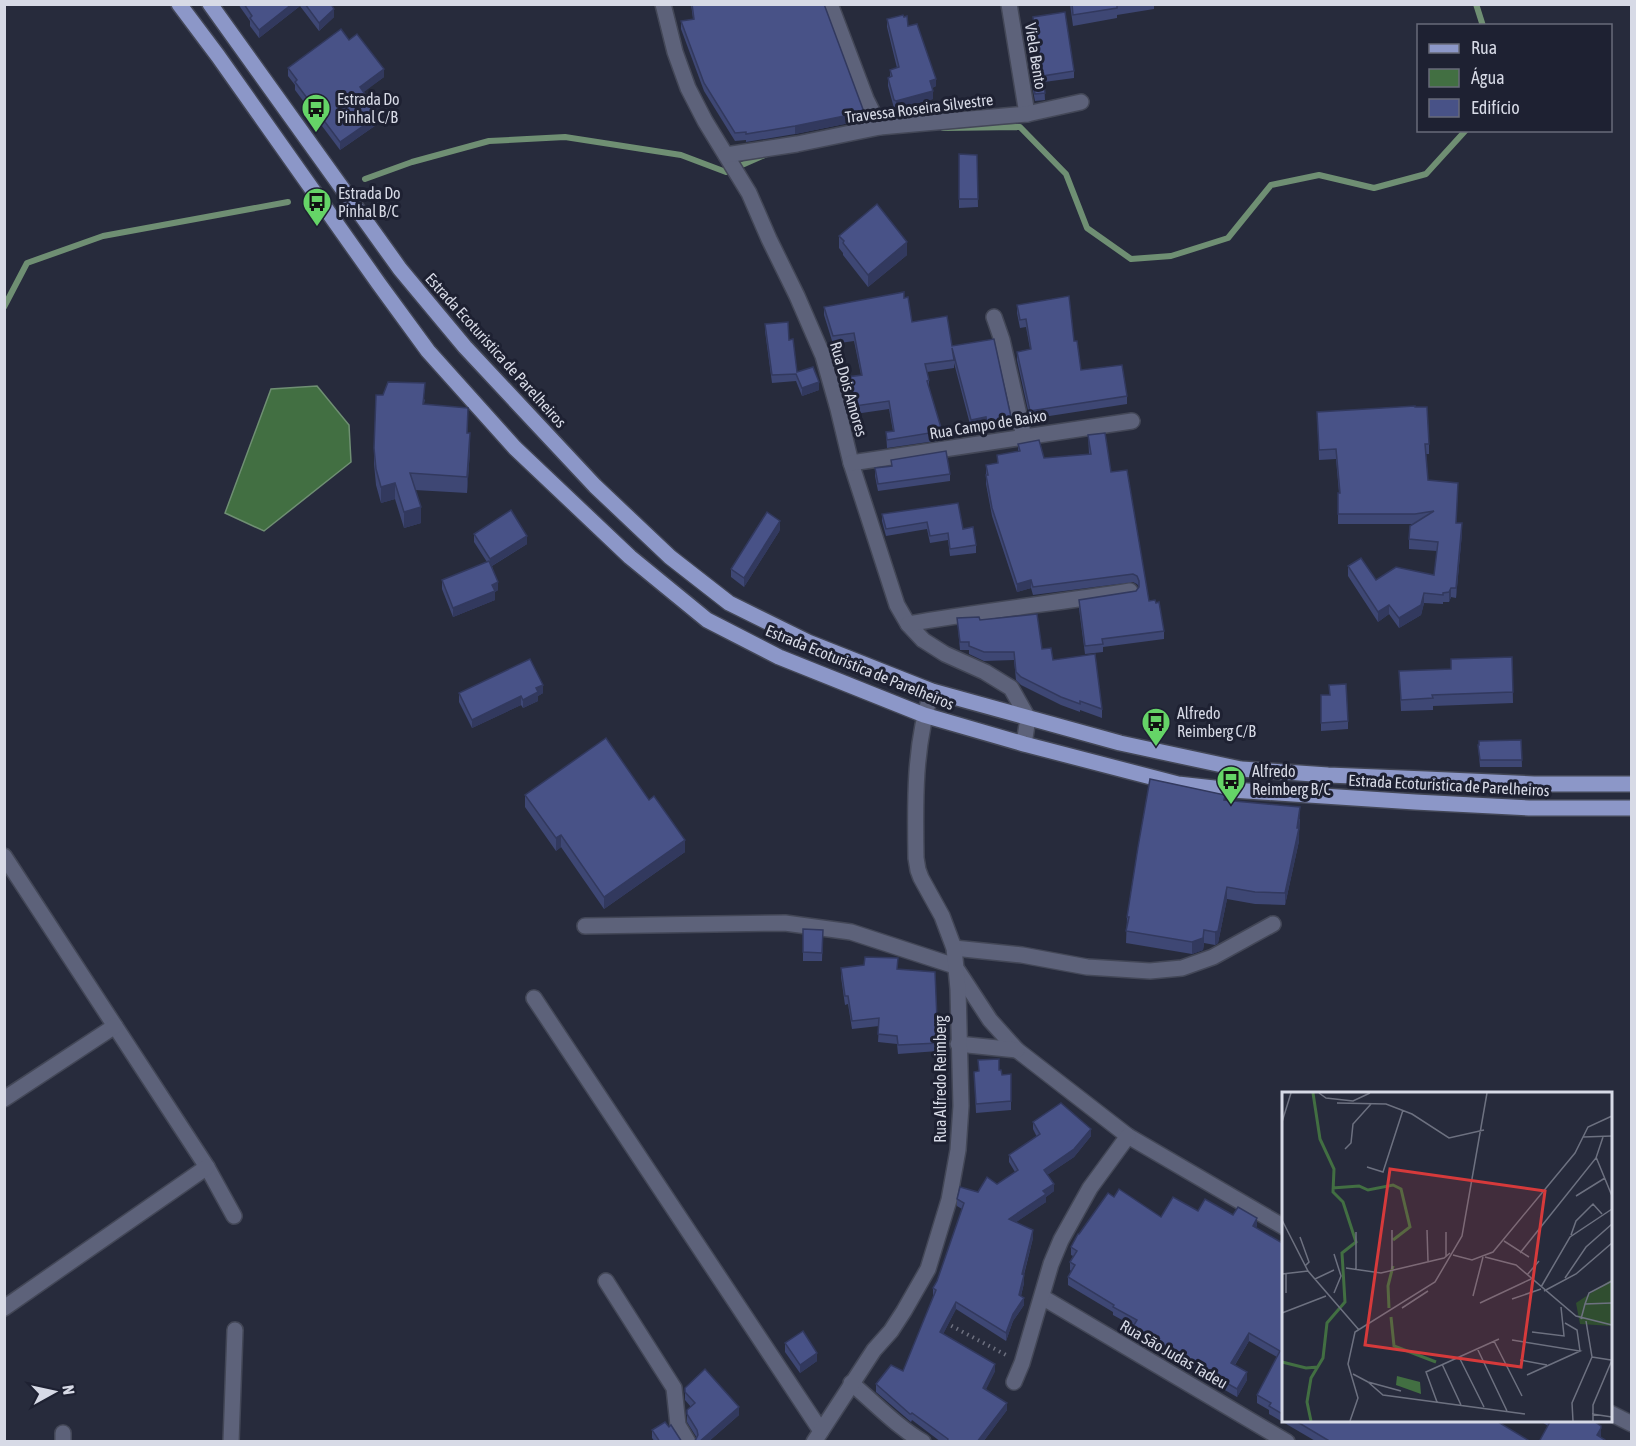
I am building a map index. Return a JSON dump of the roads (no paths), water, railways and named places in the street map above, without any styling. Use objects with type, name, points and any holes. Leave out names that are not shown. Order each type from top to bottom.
[{"type":"main road","name":"Estrada Ecoturistica de Parelheiros","points":[[179,4],[428,351],[515,448],[630,557],[707,621],[779,657],[924,714],[1024,744],[1178,784],[1328,797],[1517,807],[1632,808]]},
{"type":"main road","name":"Estrada Ecoturistica de Parelheiros","points":[[210,4],[400,269],[465,347],[595,486],[670,557],[729,603],[808,642],[932,691],[1120,743],[1241,769],[1437,780],[1632,784]]},
{"type":"street","name":"Rua Dois Amores","points":[[663,4],[675,52],[688,88],[705,121],[749,193],[823,356],[851,463],[897,605],[908,624],[923,640],[1011,688],[1028,718]]},
{"type":"street","points":[[830,4],[866,99],[880,127]]},
{"type":"street","name":"Viela Bento","points":[[1010,4],[1027,114]]},
{"type":"street","name":"Travessa Roseira Silvestre","points":[[726,155],[797,144],[880,127],[1027,114],[1081,102]]},
{"type":"street","points":[[994,317],[1002,340],[1024,437]]},
{"type":"street","name":"Rua Campo de Baixo","points":[[851,463],[1131,421]]},
{"type":"street","points":[[908,624],[1130,591]]},
{"type":"street","name":"Rua Alfredo Reimberg","points":[[817,1436],[874,1350],[891,1331],[928,1269],[949,1200],[958,1150],[961,1106],[958,989],[954,948],[942,916],[921,878],[916,858],[919,748],[924,714],[932,691]]},
{"type":"street","points":[[1024,744],[1028,718]]},
{"type":"street","points":[[4,856],[9,875],[115,1026],[207,1167],[234,1216]]},
{"type":"street","points":[[585,926],[785,923],[851,932],[955,966],[990,1020],[1017,1050],[1128,1136],[1282,1226]]},
{"type":"street","points":[[954,948],[1022,955],[1087,967],[1150,971],[1182,968],[1213,957],[1273,924]]},
{"type":"street","points":[[534,998],[817,1436]]},
{"type":"street","points":[[4,1100],[115,1026]]},
{"type":"street","points":[[958,1044],[1017,1050]]},
{"type":"street","points":[[1014,1382],[1060,1240],[1090,1188],[1128,1136]]},
{"type":"street","points":[[4,1308],[207,1167]]},
{"type":"street","points":[[606,1281],[674,1388],[678,1425],[688,1442]]},
{"type":"street","name":"Rua São Judas Tadeu","points":[[1042,1297],[1287,1442]]},
{"type":"street","points":[[231,1442],[236,1330]]},
{"type":"street","points":[[851,1383],[894,1422],[923,1442]]},
{"type":"street","points":[[1612,1414],[1632,1424]]},
{"type":"water","points":[[317,386],[349,425],[351,462],[264,531],[225,513],[271,389]]},
{"type":"waterway","points":[[1476,4],[1482,24]]},
{"type":"waterway","points":[[943,128],[1020,127],[1066,174],[1087,228],[1131,259],[1171,256],[1228,238],[1271,185],[1319,175],[1374,188],[1426,174],[1464,132]]},
{"type":"waterway","points":[[365,179],[412,162],[489,141],[565,137],[681,155],[726,172],[767,154]]},
{"type":"waterway","points":[[4,307],[27,263],[103,236],[288,202]]},
{"type":"place","name":"Estrada Do Pinhal C/B","points":[[316,134]]},
{"type":"place","name":"Estrada Do Pinhal B/C","points":[[317,228]]},
{"type":"place","name":"Alfredo Reimberg C/B","points":[[1156,748]]},
{"type":"place","name":"Alfredo Reimberg B/C","points":[[1231,806]]}]
